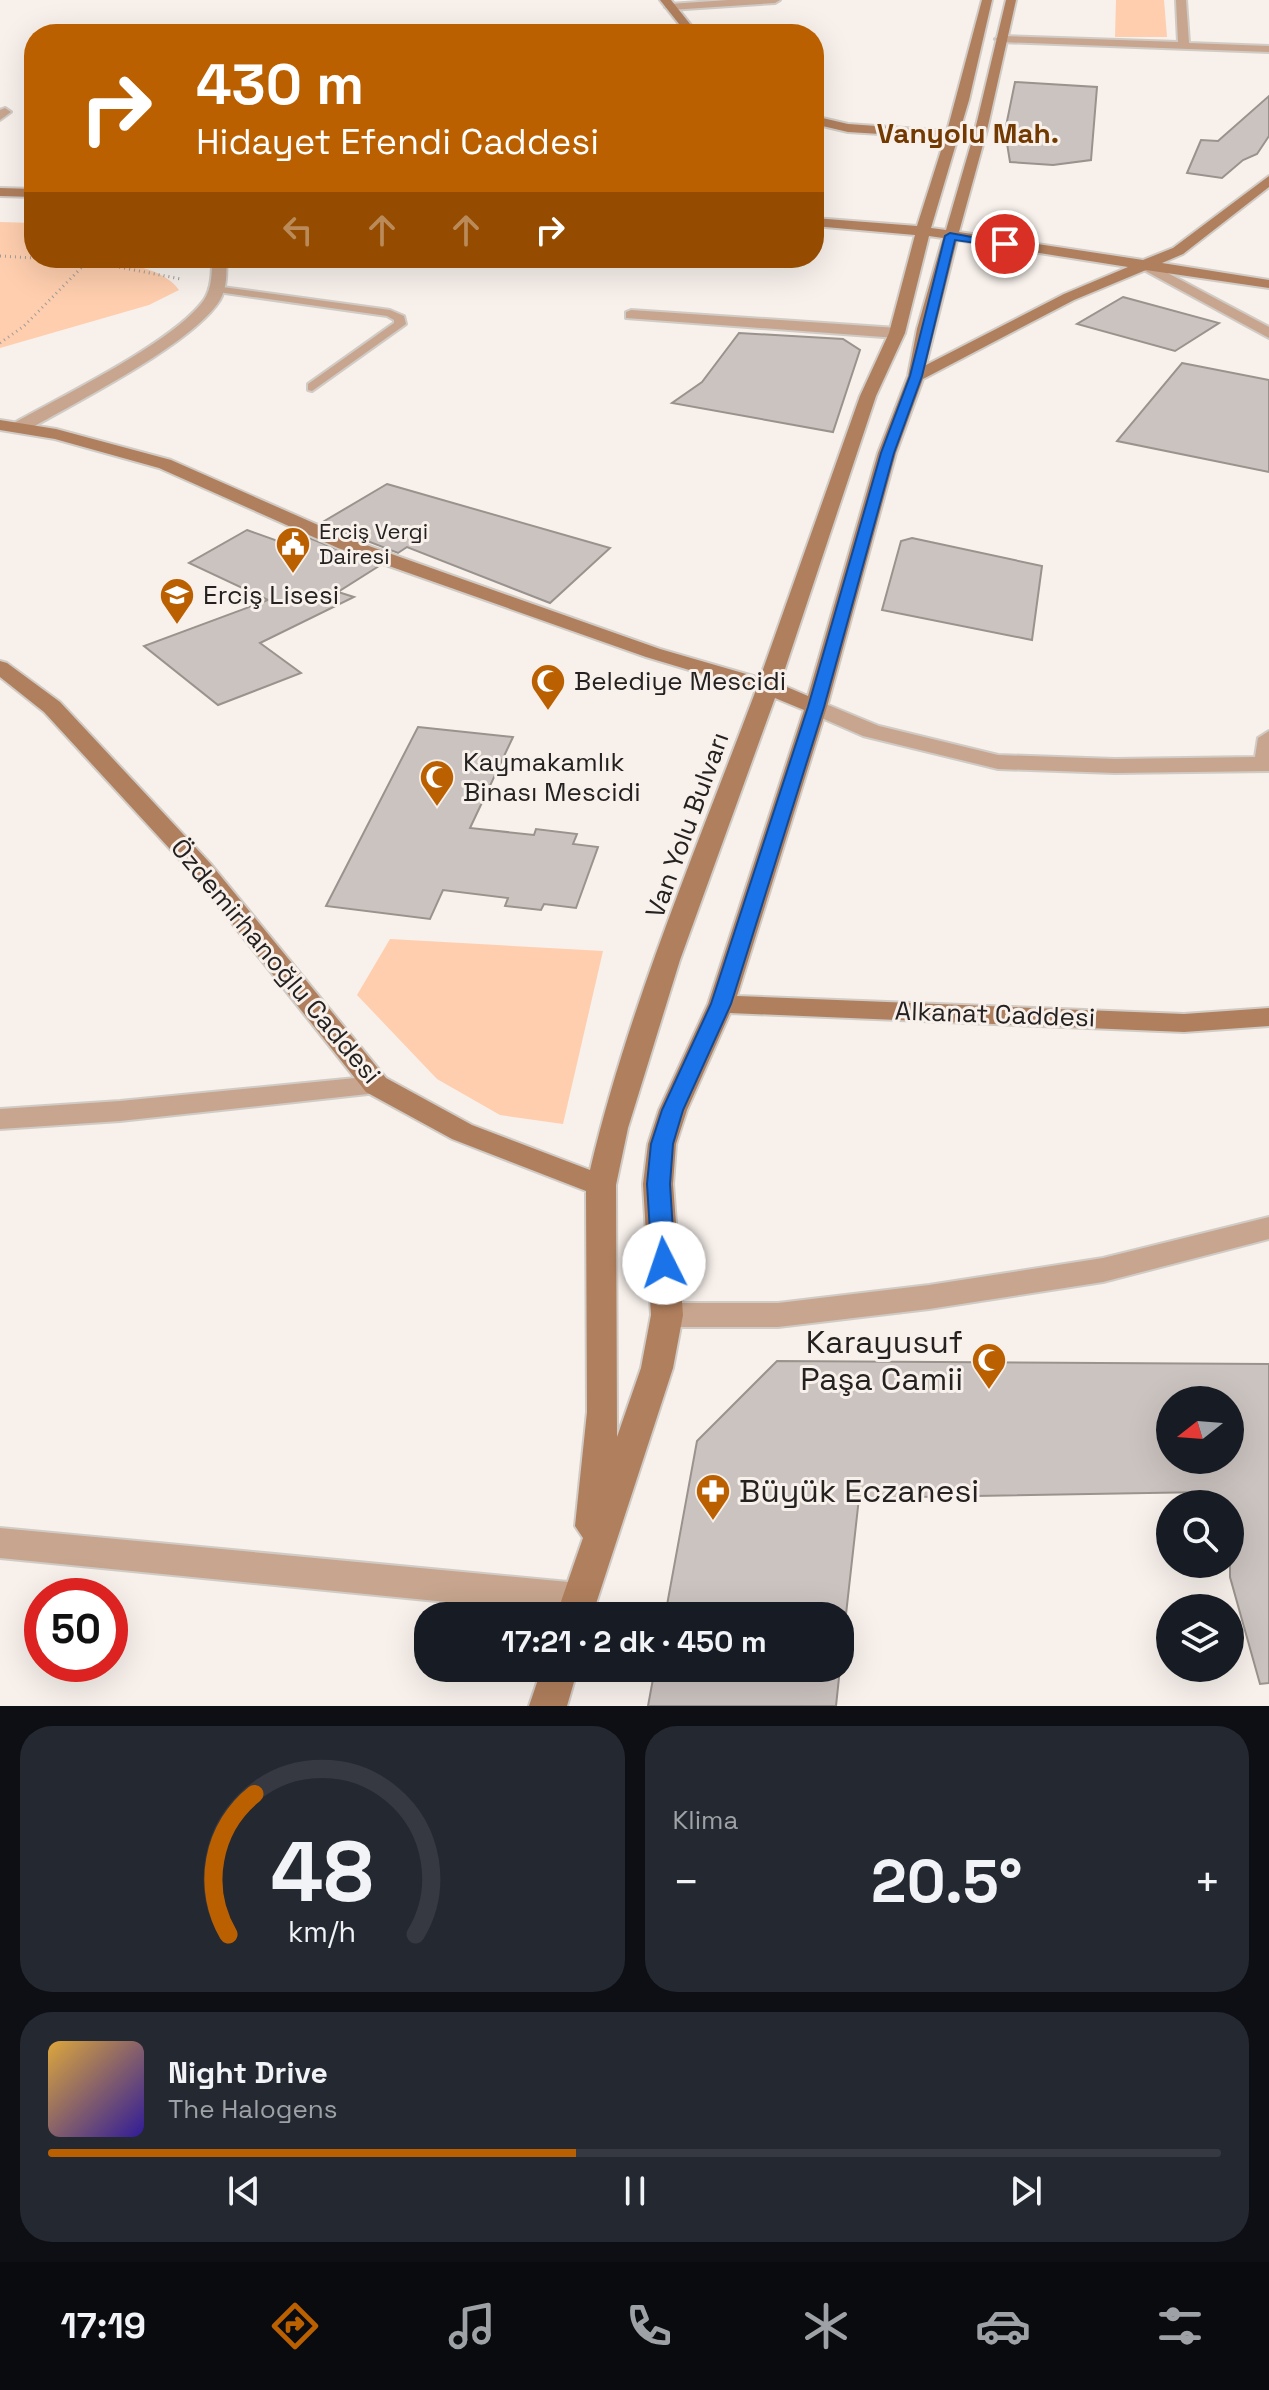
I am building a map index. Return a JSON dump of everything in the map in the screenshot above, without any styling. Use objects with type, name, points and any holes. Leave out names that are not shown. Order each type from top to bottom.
[{"type":"main road","name":"Van Yolu Bulvarı","points":[[578,1602],[596,1499],[603,1412],[601,1185],[614,1128],[667,960],[768,687],[868,396],[897,333],[923,231],[963,100],[987,0]]},
{"type":"main road","points":[[579,1602],[657,1368],[667,1315],[659,1162],[673,1110],[721,1004],[816,707],[887,453],[916,376],[950,236],[981,130],[1011,0]]},
{"type":"main road","points":[[667,3],[685,24]]},
{"type":"main road","points":[[824,122],[848,128],[951,135]]},
{"type":"main road","points":[[916,376],[1069,297],[1178,251],[1267,173]]},
{"type":"main road","points":[[0,192],[24,193]]},
{"type":"main road","points":[[824,223],[923,231],[1269,284]]},
{"type":"main road","points":[[0,425],[117,449],[165,464],[345,544],[653,653],[768,687],[816,707]]},
{"type":"main road","name":"Özdemirhanoğlu Caddesi","points":[[0,667],[52,707],[201,868],[376,1085],[462,1132],[601,1185]]},
{"type":"main road","name":"Alkanat Caddesi","points":[[721,1004],[1184,1023],[1269,1017]]},
{"type":"main road","points":[[548,1706],[556,1682]]},
{"type":"street","points":[[667,3],[775,0]]},
{"type":"street","points":[[1181,0],[1184,44]]},
{"type":"street","points":[[1001,39],[1269,49]]},
{"type":"street","points":[[1145,265],[1269,333]]},
{"type":"street","points":[[20,427],[183,329],[211,302],[220,268]]},
{"type":"street","points":[[631,315],[897,333]]},
{"type":"street","points":[[816,707],[871,731],[998,762],[1115,766],[1267,764],[1269,738]]},
{"type":"street","points":[[0,1119],[120,1111],[376,1085]]},
{"type":"street","points":[[667,1315],[778,1315],[929,1297],[1103,1270],[1269,1228]]},
{"type":"street","points":[[0,1543],[524,1602]]},
{"type":"lane","points":[[215,289],[390,313],[400,318],[400,324],[312,387]]},
{"type":"path","points":[[0,256],[24,257]]},
{"type":"path","points":[[0,343],[24,326],[80,268]]},
{"type":"path","points":[[124,268],[181,279]]},
{"type":"shaded area","points":[[1116,0],[1164,0],[1167,37],[1115,37]]},
{"type":"shaded area","points":[[0,222],[24,223],[24,268],[142,268],[168,279],[179,290],[149,305],[0,348]]},
{"type":"shaded area","points":[[390,939],[603,951],[563,1124],[500,1115],[437,1079],[357,995]]},
{"type":"building","points":[[1015,82],[1097,87],[1091,160],[1053,165],[1010,162],[1005,131]]},
{"type":"building","points":[[1269,96],[1269,136],[1257,154],[1243,160],[1222,178],[1187,173],[1201,140],[1218,141]]},
{"type":"building","points":[[1123,297],[1219,323],[1175,351],[1077,324]]},
{"type":"building","points":[[739,333],[843,339],[860,350],[833,432],[672,403],[702,382]]},
{"type":"building","points":[[1182,363],[1269,380],[1269,472],[1117,441]]},
{"type":"building","points":[[387,484],[610,548],[550,603],[407,547],[398,553],[321,523]]},
{"type":"building","points":[[247,530],[286,544],[302,535],[379,566],[338,592],[354,597],[260,643],[301,673],[218,705],[144,646],[268,600],[189,563]]},
{"type":"building","points":[[912,538],[1042,566],[1032,640],[882,610],[901,541]]},
{"type":"building","points":[[418,727],[513,737],[470,828],[534,835],[536,829],[577,834],[573,844],[598,847],[576,908],[544,904],[541,910],[505,906],[508,898],[443,890],[430,919],[326,906]]},
{"type":"building","points":[[777,1361],[1269,1364],[1269,1683],[1260,1684],[1244,1627],[1244,1594],[1235,1594],[1230,1578],[1244,1578],[1244,1490],[859,1498],[847,1602],[668,1602],[697,1441]]},
{"type":"building","points":[[652,1682],[839,1682],[836,1706],[648,1706]]},
{"type":"place","name":"Erciş Vergi Dairesi","points":[[293,575]]},
{"type":"place","name":"Erciş Lisesi","points":[[177,626]]},
{"type":"place","name":"Belediye Mescidi","points":[[548,712]]},
{"type":"place","name":"Kaymakamlık Binası Mescidi","points":[[437,808]]},
{"type":"place","name":"Karayusuf Paşa Camii","points":[[989,1391]]},
{"type":"place","name":"Büyük Eczanesi","points":[[713,1522]]},
{"type":"district","name":"Vanyolu Mah.","points":[[968,133]]},
{"type":"route","points":[[664,1263],[658,1184],[662,1144],[673,1110],[721,1004],[816,707],[887,453],[916,376],[950,236],[1005,244]]}]
